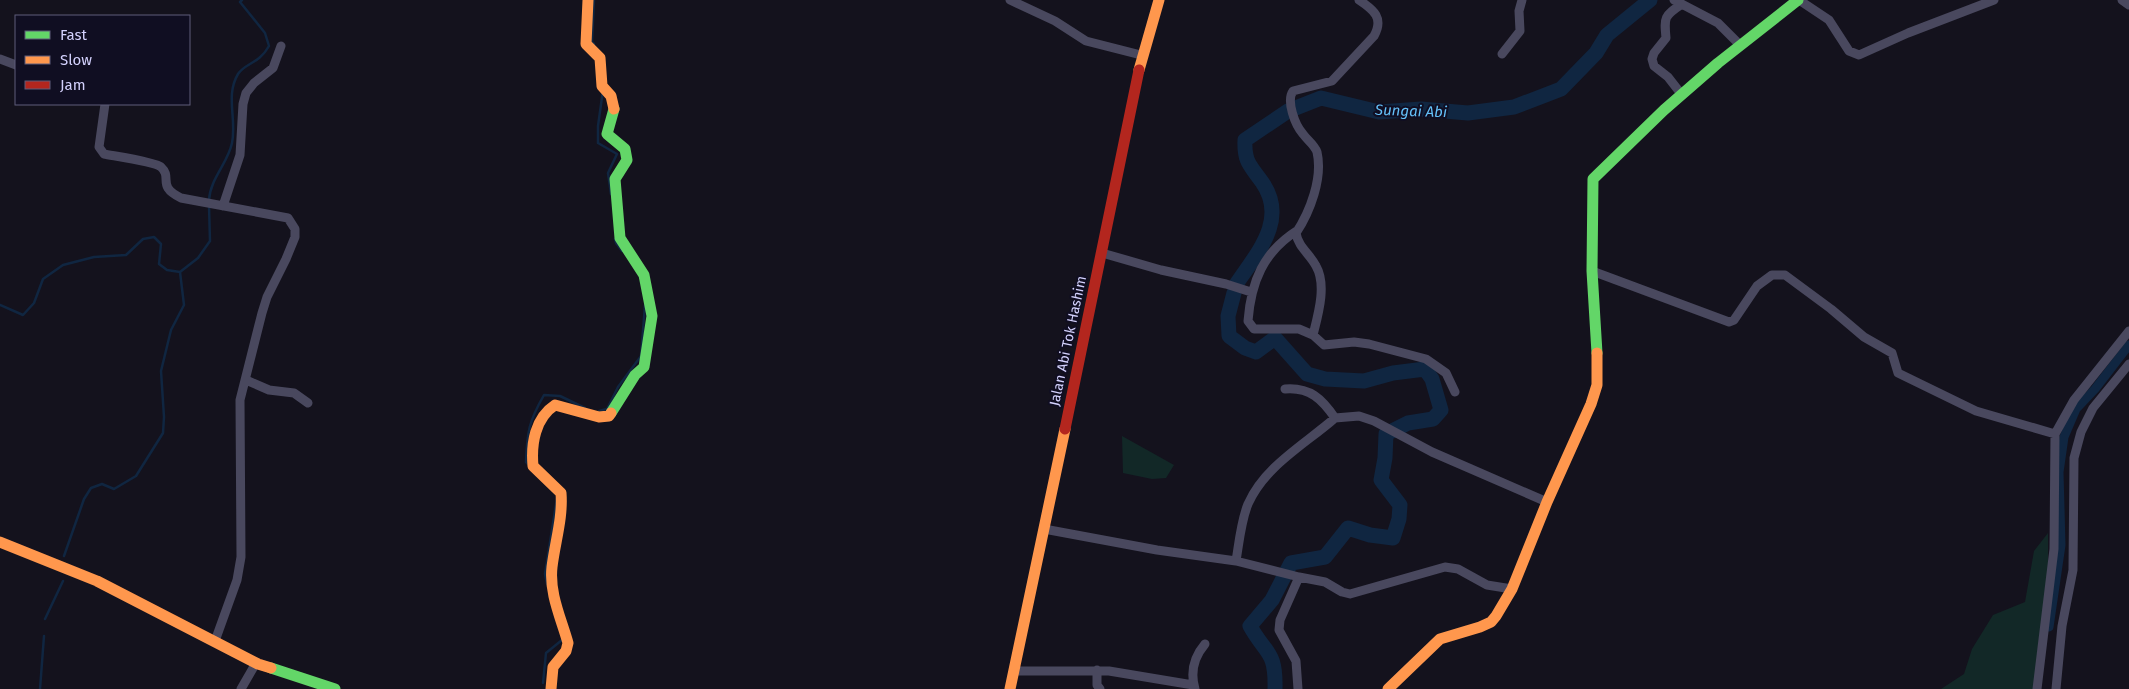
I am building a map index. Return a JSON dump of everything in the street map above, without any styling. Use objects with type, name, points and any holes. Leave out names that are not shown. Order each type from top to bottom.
[{"type":"street","points":[[551,689],[553,667],[566,651],[568,643],[552,589],[552,568],[562,504],[561,493],[533,466],[535,436],[544,414],[555,405],[601,418],[609,416],[636,375],[644,367],[647,359],[652,316],[644,275],[620,238],[615,179],[628,162],[625,149],[613,141],[607,134],[615,102],[605,87],[600,58],[586,44],[588,0]]},
{"type":"street","points":[[1010,0],[1055,21],[1086,41],[1141,55]]},
{"type":"street","name":"Jalan Abi Tok Hashim","points":[[1010,689],[1102,253],[1141,55],[1159,0]]},
{"type":"street","points":[[1313,335],[1321,280],[1316,265],[1305,252],[1297,238],[1298,230],[1310,207],[1319,166],[1315,148],[1301,133],[1294,118],[1291,100],[1293,91],[1332,80],[1374,36],[1379,28],[1379,20],[1372,9],[1359,0]]},
{"type":"street","points":[[1502,54],[1520,31],[1519,11],[1522,0]]},
{"type":"street","points":[[1388,689],[1440,639],[1491,622],[1512,589],[1597,385],[1598,339],[1592,271],[1593,179],[1636,135],[1682,95],[1740,45],[1799,0],[1829,20],[1849,51],[1859,55],[1908,33],[1994,0]]},
{"type":"street","points":[[2122,0],[2129,5]]},
{"type":"street","points":[[1682,95],[1668,77],[1654,66],[1652,59],[1654,53],[1666,38],[1663,24],[1665,18],[1678,2],[1718,23],[1740,45]]},
{"type":"street","points":[[219,205],[240,155],[243,104],[246,93],[254,83],[273,68],[281,46]]},
{"type":"street","points":[[0,60],[15,65]]},
{"type":"street","points":[[105,105],[99,147],[104,154],[158,165],[166,174],[168,191],[180,198],[288,218],[295,229],[289,252],[262,312],[240,400],[241,556],[237,580],[215,641]]},
{"type":"street","points":[[1298,230],[1284,239],[1267,258],[1250,292],[1248,322],[1254,329],[1299,330],[1313,335],[1324,345],[1354,342],[1369,344],[1426,359],[1446,373],[1456,392]]},
{"type":"street","points":[[1102,253],[1161,270],[1226,284],[1250,292]]},
{"type":"street","points":[[1592,271],[1729,322],[1734,320],[1757,286],[1772,275],[1785,275],[1831,309],[1864,338],[1892,353],[1898,373],[1976,410],[2055,434]]},
{"type":"street","points":[[2037,689],[2054,549],[2055,434],[2074,400],[2129,331]]},
{"type":"street","points":[[2056,689],[2062,626],[2073,570],[2074,458],[2081,432],[2093,408],[2129,364]]},
{"type":"street","points":[[246,380],[270,390],[294,393],[308,403]]},
{"type":"street","points":[[1286,389],[1303,389],[1314,394],[1335,418]]},
{"type":"street","points":[[1236,561],[1247,506],[1261,482],[1296,448],[1335,418],[1359,416],[1374,421],[1397,435],[1487,478],[1547,502]]},
{"type":"street","points":[[1044,529],[1156,550],[1236,561],[1325,582],[1342,592],[1350,594],[1412,578],[1438,568],[1452,567],[1487,585],[1512,589]]},
{"type":"street","points":[[0,542],[17,546],[97,581],[256,663],[335,689]]},
{"type":"street","points":[[1295,575],[1280,620],[1279,630],[1296,661],[1298,689]]},
{"type":"street","points":[[1014,671],[1097,670],[1194,687],[1195,658],[1205,644]]},
{"type":"street","points":[[241,689],[256,663]]},
{"type":"street","points":[[1097,670],[1097,685],[1100,689]]},
{"type":"green space","points":[[1122,436],[1174,465],[1166,478],[1152,479],[1123,473]]},
{"type":"green space","points":[[2048,533],[2048,586],[2037,689],[1941,689],[1964,674],[1972,649],[1993,615],[2025,602],[2034,551]]},
{"type":"waterway","points":[[209,200],[212,185],[227,157],[232,143],[232,91],[234,82],[241,70],[257,60],[269,46],[265,33],[240,2],[242,0]]},
{"type":"waterway","points":[[594,0],[592,42],[594,44]]},
{"type":"waterway","name":"Sungai Abi","points":[[1237,283],[1267,235],[1272,209],[1269,196],[1247,158],[1245,140],[1288,111],[1321,98],[1379,112],[1421,109],[1468,113],[1514,107],[1561,89],[1596,53],[1607,35],[1650,0]]},
{"type":"waterway","points":[[603,90],[598,126],[598,143],[617,154],[608,173],[611,194]]},
{"type":"waterway","points":[[0,305],[23,315],[34,303],[43,279],[63,265],[94,257],[126,255],[143,239],[154,237],[161,244],[159,264],[167,270],[180,272],[198,258],[210,241],[209,206]]},
{"type":"waterway","points":[[615,239],[622,251]]},
{"type":"waterway","points":[[64,556],[84,499],[91,488],[102,484],[114,489],[136,476],[163,433],[164,417],[161,371],[171,330],[184,305],[180,272]]},
{"type":"waterway","name":"Sungai Abi","points":[[1234,293],[1228,316],[1229,336],[1245,348],[1256,352],[1275,338],[1307,374],[1325,379],[1364,381],[1393,373],[1425,369],[1432,379],[1441,410],[1433,419],[1408,423],[1386,434],[1385,458],[1381,480],[1400,505],[1399,519],[1393,538],[1370,535],[1348,528],[1325,557],[1291,563],[1272,600],[1250,626],[1272,660],[1275,689]]},
{"type":"waterway","points":[[599,411],[607,409],[618,387],[641,356],[645,305]]},
{"type":"waterway","points":[[2049,627],[2061,545],[2059,472],[2064,437],[2076,409],[2095,389],[2129,345]]},
{"type":"waterway","points":[[529,465],[526,462],[530,427],[544,395],[560,396],[585,408]]},
{"type":"waterway","points":[[547,584],[545,574],[557,498]]},
{"type":"waterway","points":[[45,619],[63,581]]},
{"type":"waterway","points":[[40,689],[44,636]]},
{"type":"waterway","points":[[543,683],[546,653],[562,640]]},
{"type":"traffic: fast","points":[[1597,353],[1592,271],[1593,179],[1664,110],[1718,63],[1798,0]]},
{"type":"traffic: fast","points":[[611,413],[635,375],[644,367],[652,316],[644,275],[620,238],[615,179],[627,160],[625,149],[607,134],[614,109]]},
{"type":"traffic: fast","points":[[271,668],[335,689]]},
{"type":"traffic: slow","points":[[588,0],[586,44],[600,58],[602,86],[611,96],[614,109]]},
{"type":"traffic: slow","points":[[1139,70],[1159,0]]},
{"type":"traffic: slow","points":[[1388,689],[1440,639],[1480,627],[1491,622],[1496,616],[1512,589],[1547,502],[1591,404],[1597,385],[1597,353]]},
{"type":"traffic: slow","points":[[551,689],[553,667],[566,651],[568,643],[552,586],[552,567],[560,521],[561,493],[533,466],[534,440],[543,417],[555,405],[599,417],[609,416],[611,413]]},
{"type":"traffic: slow","points":[[1010,689],[1065,429]]},
{"type":"traffic: slow","points":[[0,542],[97,581],[258,664],[271,668]]},
{"type":"traffic: jam","points":[[1065,429],[1139,70]]}]
